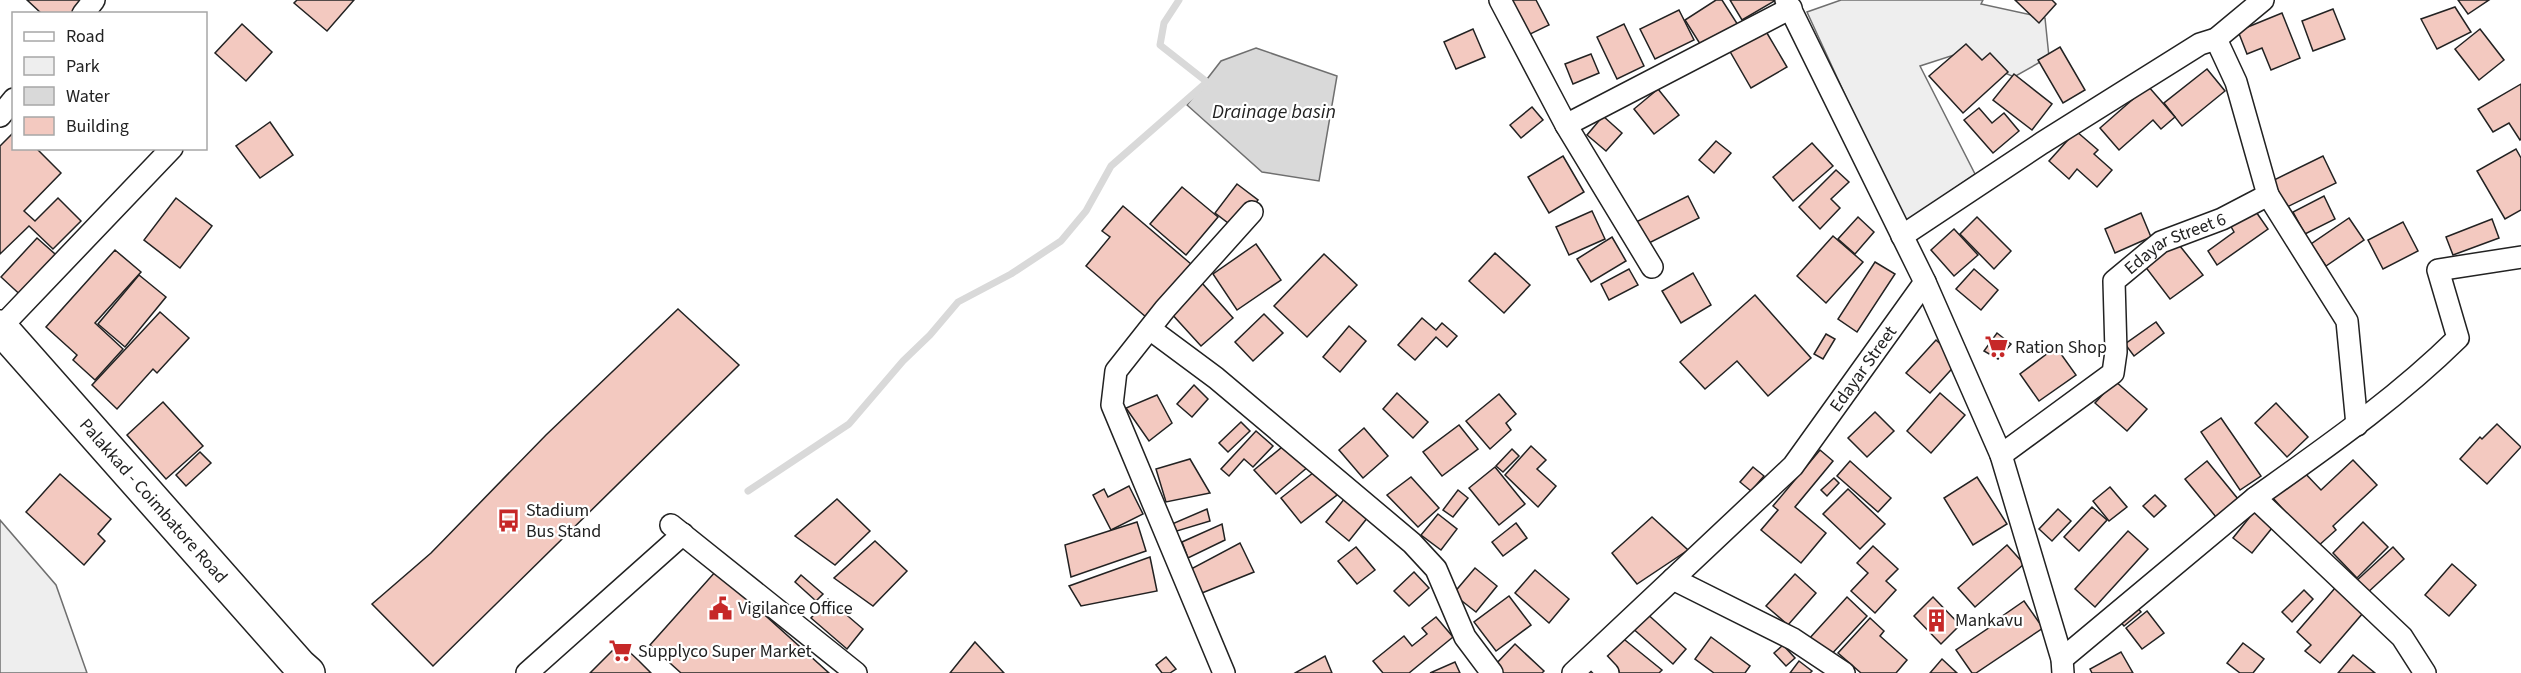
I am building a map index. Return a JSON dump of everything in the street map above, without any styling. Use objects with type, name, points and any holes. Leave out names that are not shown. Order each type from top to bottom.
[{"type":"main road","name":"Palakkad - Coimbatore Road","points":[[0,328],[301,670]]},
{"type":"street","points":[[85,12],[94,0]]},
{"type":"street","points":[[1500,0],[1566,125],[1652,267]]},
{"type":"street","points":[[1902,236],[2190,50],[2216,39],[2262,0]]},
{"type":"street","points":[[1566,125],[1789,4],[1925,282],[2001,455],[2062,666],[2255,498],[2357,425],[2436,360],[2458,338],[2438,270],[2521,256]]},
{"type":"street","points":[[2216,39],[2236,82],[2268,195],[2347,321],[2357,425]]},
{"type":"street","points":[[0,116],[12,101]]},
{"type":"street","points":[[0,328],[170,150]]},
{"type":"street","name":"Edayar Street 6","points":[[2001,455],[2113,373],[2116,352],[2114,281],[2161,242],[2222,219],[2268,195]]},
{"type":"street","points":[[1224,673],[1112,405],[1116,371],[1252,212]]},
{"type":"street","name":"Edayar Street","points":[[1573,673],[1792,465],[1925,282]]},
{"type":"street","points":[[1150,329],[1226,386],[1412,543],[1436,569],[1465,637],[1492,673]]},
{"type":"street","points":[[2255,498],[2402,637],[2425,673]]},
{"type":"street","points":[[527,673],[677,530],[856,673]]},
{"type":"street","points":[[1673,579],[1793,639],[1844,673]]},
{"type":"street","points":[[1592,656],[1608,673]]},
{"type":"green space","points":[[1841,0],[1983,0],[1981,4],[2045,18],[2049,57],[2014,77],[1960,53],[1920,66],[1975,174],[1904,223],[1807,12]]},
{"type":"green space","points":[[0,520],[56,585],[87,673],[0,673]]},
{"type":"water","name":"Drainage basin","points":[[1256,48],[1337,76],[1319,181],[1262,172],[1187,105],[1221,61]]},
{"type":"building","points":[[27,0],[87,0],[77,12],[40,12]]},
{"type":"building","points":[[297,0],[354,0],[327,31],[294,3]]},
{"type":"building","points":[[1502,0],[1536,0],[1549,25],[1522,38]]},
{"type":"building","points":[[1716,0],[1722,0],[1738,25],[1702,47],[1685,20]]},
{"type":"building","points":[[1730,0],[1776,0],[1742,20]]},
{"type":"building","points":[[2015,0],[2052,0],[2056,4],[2039,23]]},
{"type":"building","points":[[2458,0],[2489,0],[2468,14]]},
{"type":"building","points":[[2455,7],[2471,32],[2437,49],[2421,19]]},
{"type":"building","points":[[2333,9],[2345,39],[2313,51],[2302,21]]},
{"type":"building","points":[[1679,10],[1694,40],[1655,59],[1640,29]]},
{"type":"building","points":[[2282,13],[2300,58],[2271,70],[2262,48],[2247,54],[2238,31]]},
{"type":"building","points":[[242,24],[272,52],[246,81],[215,53]]},
{"type":"building","points":[[1624,24],[1644,66],[1617,79],[1597,37]]},
{"type":"building","points":[[1764,28],[1787,67],[1751,88],[1728,48]]},
{"type":"building","points":[[1473,29],[1485,57],[1456,69],[1444,42]]},
{"type":"building","points":[[2480,29],[2504,60],[2479,80],[2455,49]]},
{"type":"building","points":[[1966,44],[1982,60],[1990,53],[2008,72],[1963,113],[1929,76]]},
{"type":"building","points":[[2060,47],[2085,90],[2063,103],[2038,60]]},
{"type":"building","points":[[1591,54],[1599,73],[1573,84],[1565,64]]},
{"type":"building","points":[[2207,69],[2225,91],[2182,126],[2164,103]]},
{"type":"building","points":[[2014,74],[2052,104],[2032,130],[1993,100]]},
{"type":"building","points":[[2521,84],[2520,140],[2509,123],[2493,132],[2478,109]]},
{"type":"building","points":[[2148,86],[2175,117],[2161,129],[2153,120],[2119,150],[2100,128]]},
{"type":"building","points":[[1658,89],[1679,115],[1654,134],[1634,109]]},
{"type":"building","points":[[1532,107],[1543,120],[1521,138],[1510,125]]},
{"type":"building","points":[[1979,108],[1992,123],[2004,113],[2019,131],[1993,153],[1964,120]]},
{"type":"building","points":[[1603,116],[1622,133],[1606,151],[1587,135]]},
{"type":"building","points":[[270,122],[293,155],[260,178],[236,146]]},
{"type":"building","points":[[2076,131],[2098,150],[2094,154],[2112,170],[2097,187],[2077,169],[2069,179],[2049,161]]},
{"type":"building","points":[[12,134],[12,150],[38,150],[61,173],[24,211],[35,221],[58,198],[81,221],[53,249],[29,226],[0,254],[0,146]]},
{"type":"building","points":[[1716,141],[1731,153],[1714,173],[1699,160]]},
{"type":"building","points":[[1812,143],[1833,166],[1793,201],[1773,177]]},
{"type":"building","points":[[2516,149],[2521,158],[2521,210],[2505,219],[2477,171]]},
{"type":"building","points":[[1563,156],[1584,192],[1549,213],[1528,177]]},
{"type":"building","points":[[2323,156],[2336,183],[2283,209],[2270,182]]},
{"type":"building","points":[[1836,170],[1849,182],[1831,199],[1840,208],[1820,229],[1799,207]]},
{"type":"building","points":[[1237,184],[1258,200],[1236,229],[1215,213]]},
{"type":"building","points":[[1182,187],[1218,217],[1186,255],[1150,224]]},
{"type":"building","points":[[1688,196],[1699,218],[1647,244],[1636,222]]},
{"type":"building","points":[[2324,196],[2335,219],[2305,234],[2293,212]]},
{"type":"building","points":[[176,198],[212,226],[180,268],[144,240]]},
{"type":"building","points":[[1123,206],[1191,264],[1146,317],[1086,266],[1110,237],[1102,231]]},
{"type":"building","points":[[2252,206],[2268,229],[2217,265],[2208,251],[2234,232],[2229,223]]},
{"type":"building","points":[[1592,211],[1605,239],[1569,255],[1556,227]]},
{"type":"building","points":[[2141,213],[2151,237],[2115,253],[2105,229]]},
{"type":"building","points":[[1858,217],[1874,232],[1855,254],[1838,239]]},
{"type":"building","points":[[1977,217],[2011,251],[1994,269],[1960,234]]},
{"type":"building","points":[[2349,218],[2364,240],[2326,266],[2311,244]]},
{"type":"building","points":[[2492,219],[2499,238],[2453,255],[2446,237]]},
{"type":"building","points":[[2403,222],[2418,251],[2383,269],[2368,240]]},
{"type":"building","points":[[1954,229],[1978,255],[1954,276],[1931,250]]},
{"type":"building","points":[[1833,236],[1863,262],[1826,303],[1797,276]]},
{"type":"building","points":[[1612,237],[1626,261],[1591,282],[1577,259]]},
{"type":"building","points":[[37,238],[63,261],[27,301],[1,277]]},
{"type":"building","points":[[2176,241],[2203,275],[2170,299],[2144,265]]},
{"type":"building","points":[[1256,244],[1281,280],[1237,310],[1213,274]]},
{"type":"building","points":[[115,250],[141,272],[95,323],[123,349],[95,380],[73,360],[77,355],[46,327]]},
{"type":"building","points":[[1495,253],[1530,285],[1504,313],[1469,281]]},
{"type":"building","points":[[1324,254],[1357,285],[1307,337],[1274,306]]},
{"type":"building","points":[[1875,262],[1895,274],[1857,332],[1838,319]]},
{"type":"building","points":[[1629,269],[1638,285],[1609,300],[1601,284]]},
{"type":"building","points":[[1974,269],[1998,290],[1981,310],[1956,289]]},
{"type":"building","points":[[1693,273],[1711,305],[1681,323],[1662,291]]},
{"type":"building","points":[[139,275],[166,297],[125,347],[98,324]]},
{"type":"building","points":[[1202,283],[1233,318],[1201,346],[1170,312]]},
{"type":"building","points":[[1755,295],[1811,358],[1768,396],[1737,361],[1705,389],[1680,362]]},
{"type":"building","points":[[678,309],[739,365],[433,666],[372,604],[431,553],[546,435]]},
{"type":"building","points":[[160,312],[189,338],[157,373],[153,369],[117,409],[92,385]]},
{"type":"building","points":[[1264,314],[1283,333],[1253,361],[1235,342]]},
{"type":"building","points":[[1422,318],[1436,330],[1442,323],[1457,336],[1447,347],[1436,337],[1415,360],[1398,345]]},
{"type":"building","points":[[2156,322],[2164,333],[2134,356],[2125,344]]},
{"type":"building","points":[[1349,326],[1366,341],[1340,372],[1323,357]]},
{"type":"building","name":"Ration Shop","points":[[1997,333],[2011,344],[1998,359],[1984,351]]},
{"type":"building","points":[[1826,334],[1835,339],[1823,359],[1814,354]]},
{"type":"building","points":[[1936,340],[1959,361],[1930,393],[1906,373]]},
{"type":"building","points":[[2056,347],[2076,375],[2039,401],[2020,374]]},
{"type":"building","points":[[2115,381],[2147,409],[2127,431],[2095,403]]},
{"type":"building","points":[[1194,385],[1208,399],[1192,417],[1177,404]]},
{"type":"building","points":[[1397,393],[1428,422],[1413,438],[1383,409]]},
{"type":"building","points":[[1940,393],[1965,415],[1931,453],[1907,431]]},
{"type":"building","points":[[1499,394],[1516,414],[1506,423],[1511,430],[1490,449],[1466,421]]},
{"type":"building","points":[[1157,395],[1172,423],[1149,441],[1126,408]]},
{"type":"building","points":[[163,402],[203,446],[166,479],[127,435]]},
{"type":"building","points":[[2276,403],[2308,437],[2287,457],[2255,423]]},
{"type":"building","points":[[1875,412],[1894,431],[1867,457],[1848,438]]},
{"type":"building","points":[[2221,418],[2261,476],[2240,490],[2201,432]]},
{"type":"building","points":[[1241,422],[1250,431],[1228,452],[1219,443]]},
{"type":"building","points":[[2497,424],[2521,447],[2487,484],[2460,459],[2480,437],[2482,439]]},
{"type":"building","points":[[1459,425],[1478,449],[1442,476],[1423,452]]},
{"type":"building","points":[[1364,428],[1388,456],[1363,478],[1339,450]]},
{"type":"building","points":[[1256,431],[1273,446],[1253,467],[1244,459],[1229,476],[1221,469]]},
{"type":"building","points":[[1287,443],[1309,466],[1276,494],[1254,470]]},
{"type":"building","points":[[1531,446],[1546,460],[1537,469],[1556,486],[1538,507],[1505,475]]},
{"type":"building","points":[[1512,449],[1519,456],[1503,472],[1496,466]]},
{"type":"building","points":[[1820,450],[1833,461],[1795,507],[1826,533],[1801,563],[1761,530],[1778,510],[1773,506]]},
{"type":"building","points":[[200,452],[211,463],[186,486],[176,475]]},
{"type":"building","points":[[1190,459],[1210,493],[1166,502],[1156,469]]},
{"type":"building","points":[[2353,460],[2377,485],[2333,526],[2336,530],[2317,547],[2272,497],[2302,470],[2321,490]]},
{"type":"building","points":[[1850,461],[1891,498],[1878,512],[1837,476]]},
{"type":"building","points":[[2207,461],[2238,499],[2216,517],[2185,479]]},
{"type":"building","points":[[1495,467],[1525,504],[1499,525],[1469,488]]},
{"type":"building","points":[[1753,467],[1764,476],[1751,491],[1740,482]]},
{"type":"building","points":[[1318,469],[1337,495],[1301,523],[1281,498]]},
{"type":"building","points":[[60,474],[111,519],[98,534],[105,541],[84,565],[26,512]]},
{"type":"building","points":[[1411,477],[1439,508],[1418,527],[1387,495]]},
{"type":"building","points":[[1977,477],[2007,524],[1973,545],[1944,498]]},
{"type":"building","points":[[1834,478],[1839,483],[1827,496],[1821,490]]},
{"type":"building","points":[[1129,486],[1143,514],[1111,530],[1093,495],[1104,489],[1108,497]]},
{"type":"building","points":[[2110,487],[2127,507],[2109,521],[2093,501]]},
{"type":"building","points":[[1848,489],[1885,524],[1860,549],[1823,514]]},
{"type":"building","points":[[1458,490],[1468,498],[1453,517],[1443,510]]},
{"type":"building","points":[[1349,493],[1372,512],[1349,541],[1326,522]]},
{"type":"building","points":[[2155,495],[2166,506],[2154,517],[2143,506]]},
{"type":"building","points":[[837,499],[870,531],[835,565],[795,536]]},
{"type":"building","points":[[2092,507],[2107,520],[2079,551],[2064,537]]},
{"type":"building","points":[[2257,508],[2276,523],[2252,553],[2233,538]]},
{"type":"building","points":[[1207,509],[1210,521],[1177,531],[1172,524]]},
{"type":"building","points":[[2058,509],[2071,521],[2052,541],[2039,529]]},
{"type":"building","points":[[1438,514],[1457,529],[1441,550],[1421,535]]},
{"type":"building","points":[[1652,517],[1688,550],[1637,584],[1612,553]]},
{"type":"building","points":[[1137,522],[1146,551],[1071,577],[1065,545]]},
{"type":"building","points":[[2363,522],[2388,547],[2357,578],[2333,553]]},
{"type":"building","points":[[1516,523],[1527,538],[1503,556],[1492,542]]},
{"type":"building","points":[[1222,524],[1225,540],[1188,558],[1182,542]]},
{"type":"building","points":[[2128,531],[2148,549],[2095,607],[2075,589]]},
{"type":"building","points":[[875,541],[907,571],[873,606],[834,578]]},
{"type":"building","points":[[1240,543],[1254,572],[1202,593],[1191,569]]},
{"type":"building","points":[[2007,545],[2024,564],[1975,607],[1958,588]]},
{"type":"building","points":[[1873,546],[1898,569],[1886,581],[1896,590],[1875,613],[1851,591],[1868,573],[1857,563]]},
{"type":"building","points":[[1356,547],[1375,570],[1357,584],[1338,561]]},
{"type":"building","points":[[2393,547],[2404,559],[2365,595],[2354,583]]},
{"type":"building","points":[[1150,557],[1157,591],[1081,606],[1069,586]]},
{"type":"building","points":[[2452,564],[2476,585],[2449,616],[2425,595]]},
{"type":"building","points":[[1475,568],[1497,586],[1476,612],[1453,594]]},
{"type":"building","points":[[1535,570],[1569,599],[1549,623],[1515,593]]},
{"type":"building","name":"Vigilance Office","points":[[716,571],[829,673],[681,673],[650,645]]},
{"type":"building","points":[[1414,572],[1429,588],[1409,606],[1394,591]]},
{"type":"building","points":[[1795,574],[1816,593],[1788,625],[1766,606]]},
{"type":"building","points":[[801,575],[823,594],[816,601],[795,582]]},
{"type":"building","points":[[2335,588],[2363,613],[2320,663],[2305,651],[2311,645],[2297,632]]},
{"type":"building","points":[[2304,590],[2313,599],[2292,622],[2282,612]]},
{"type":"building","points":[[1509,596],[1531,625],[1496,651],[1474,622]]},
{"type":"building","points":[[1847,597],[1867,616],[1828,658],[1808,640]]},
{"type":"building","name":"Mankavu","points":[[1933,597],[1960,625],[1941,644],[1914,616]]},
{"type":"building","points":[[828,599],[863,629],[847,649],[811,618]]},
{"type":"building","points":[[2024,601],[2043,628],[1976,673],[1972,673],[1956,650]]},
{"type":"building","points":[[2134,604],[2141,612],[2124,626],[2117,618]]},
{"type":"building","points":[[1644,611],[1686,649],[1673,664],[1630,626]]},
{"type":"building","points":[[2147,611],[2164,633],[2142,649],[2126,628]]},
{"type":"building","points":[[1436,617],[1453,637],[1409,673],[1383,673],[1373,661],[1404,636],[1412,646],[1427,634],[1422,628]]},
{"type":"building","points":[[1870,618],[1884,631],[1880,636],[1907,660],[1896,673],[1861,673],[1838,653]]},
{"type":"building","points":[[1620,636],[1662,670],[1659,673],[1618,673],[1601,659]]},
{"type":"building","points":[[1711,637],[1750,666],[1745,673],[1714,673],[1695,659]]},
{"type":"building","points":[[975,642],[1004,673],[950,673]]},
{"type":"building","name":"Supplyco Super Market","points":[[620,643],[639,661],[651,673],[590,673]]},
{"type":"building","points":[[2243,643],[2264,659],[2253,673],[2240,673],[2227,663]]},
{"type":"building","points":[[1515,644],[1544,671],[1542,673],[1502,673],[1494,666]]},
{"type":"building","points":[[1783,645],[1795,658],[1786,666],[1774,653]]},
{"type":"building","points":[[2121,652],[2133,673],[2092,673],[2090,669]]},
{"type":"building","points":[[2353,655],[2375,673],[2338,673]]},
{"type":"building","points":[[1325,656],[1332,673],[1295,673]]},
{"type":"building","points":[[1166,657],[1176,669],[1170,673],[1162,673],[1156,665]]},
{"type":"building","points":[[1942,659],[1957,673],[1930,673]]},
{"type":"building","points":[[1799,661],[1812,671],[1810,673],[1790,673]]},
{"type":"building","points":[[1455,662],[1460,673],[1430,673]]},
{"type":"waterway","points":[[748,491],[849,424],[958,302],[1011,274],[1061,241],[1086,211],[1111,166],[1207,82],[1160,45],[1164,23],[1179,0]]},
{"type":"place","name":"Ration Shop","points":[[1997,347]]},
{"type":"place","name":"Stadium Bus Stand","points":[[508,520]]},
{"type":"place","name":"Vigilance Office","points":[[720,608]]},
{"type":"place","name":"Mankavu","points":[[1937,620]]},
{"type":"place","name":"Supplyco Super Market","points":[[620,651]]}]
